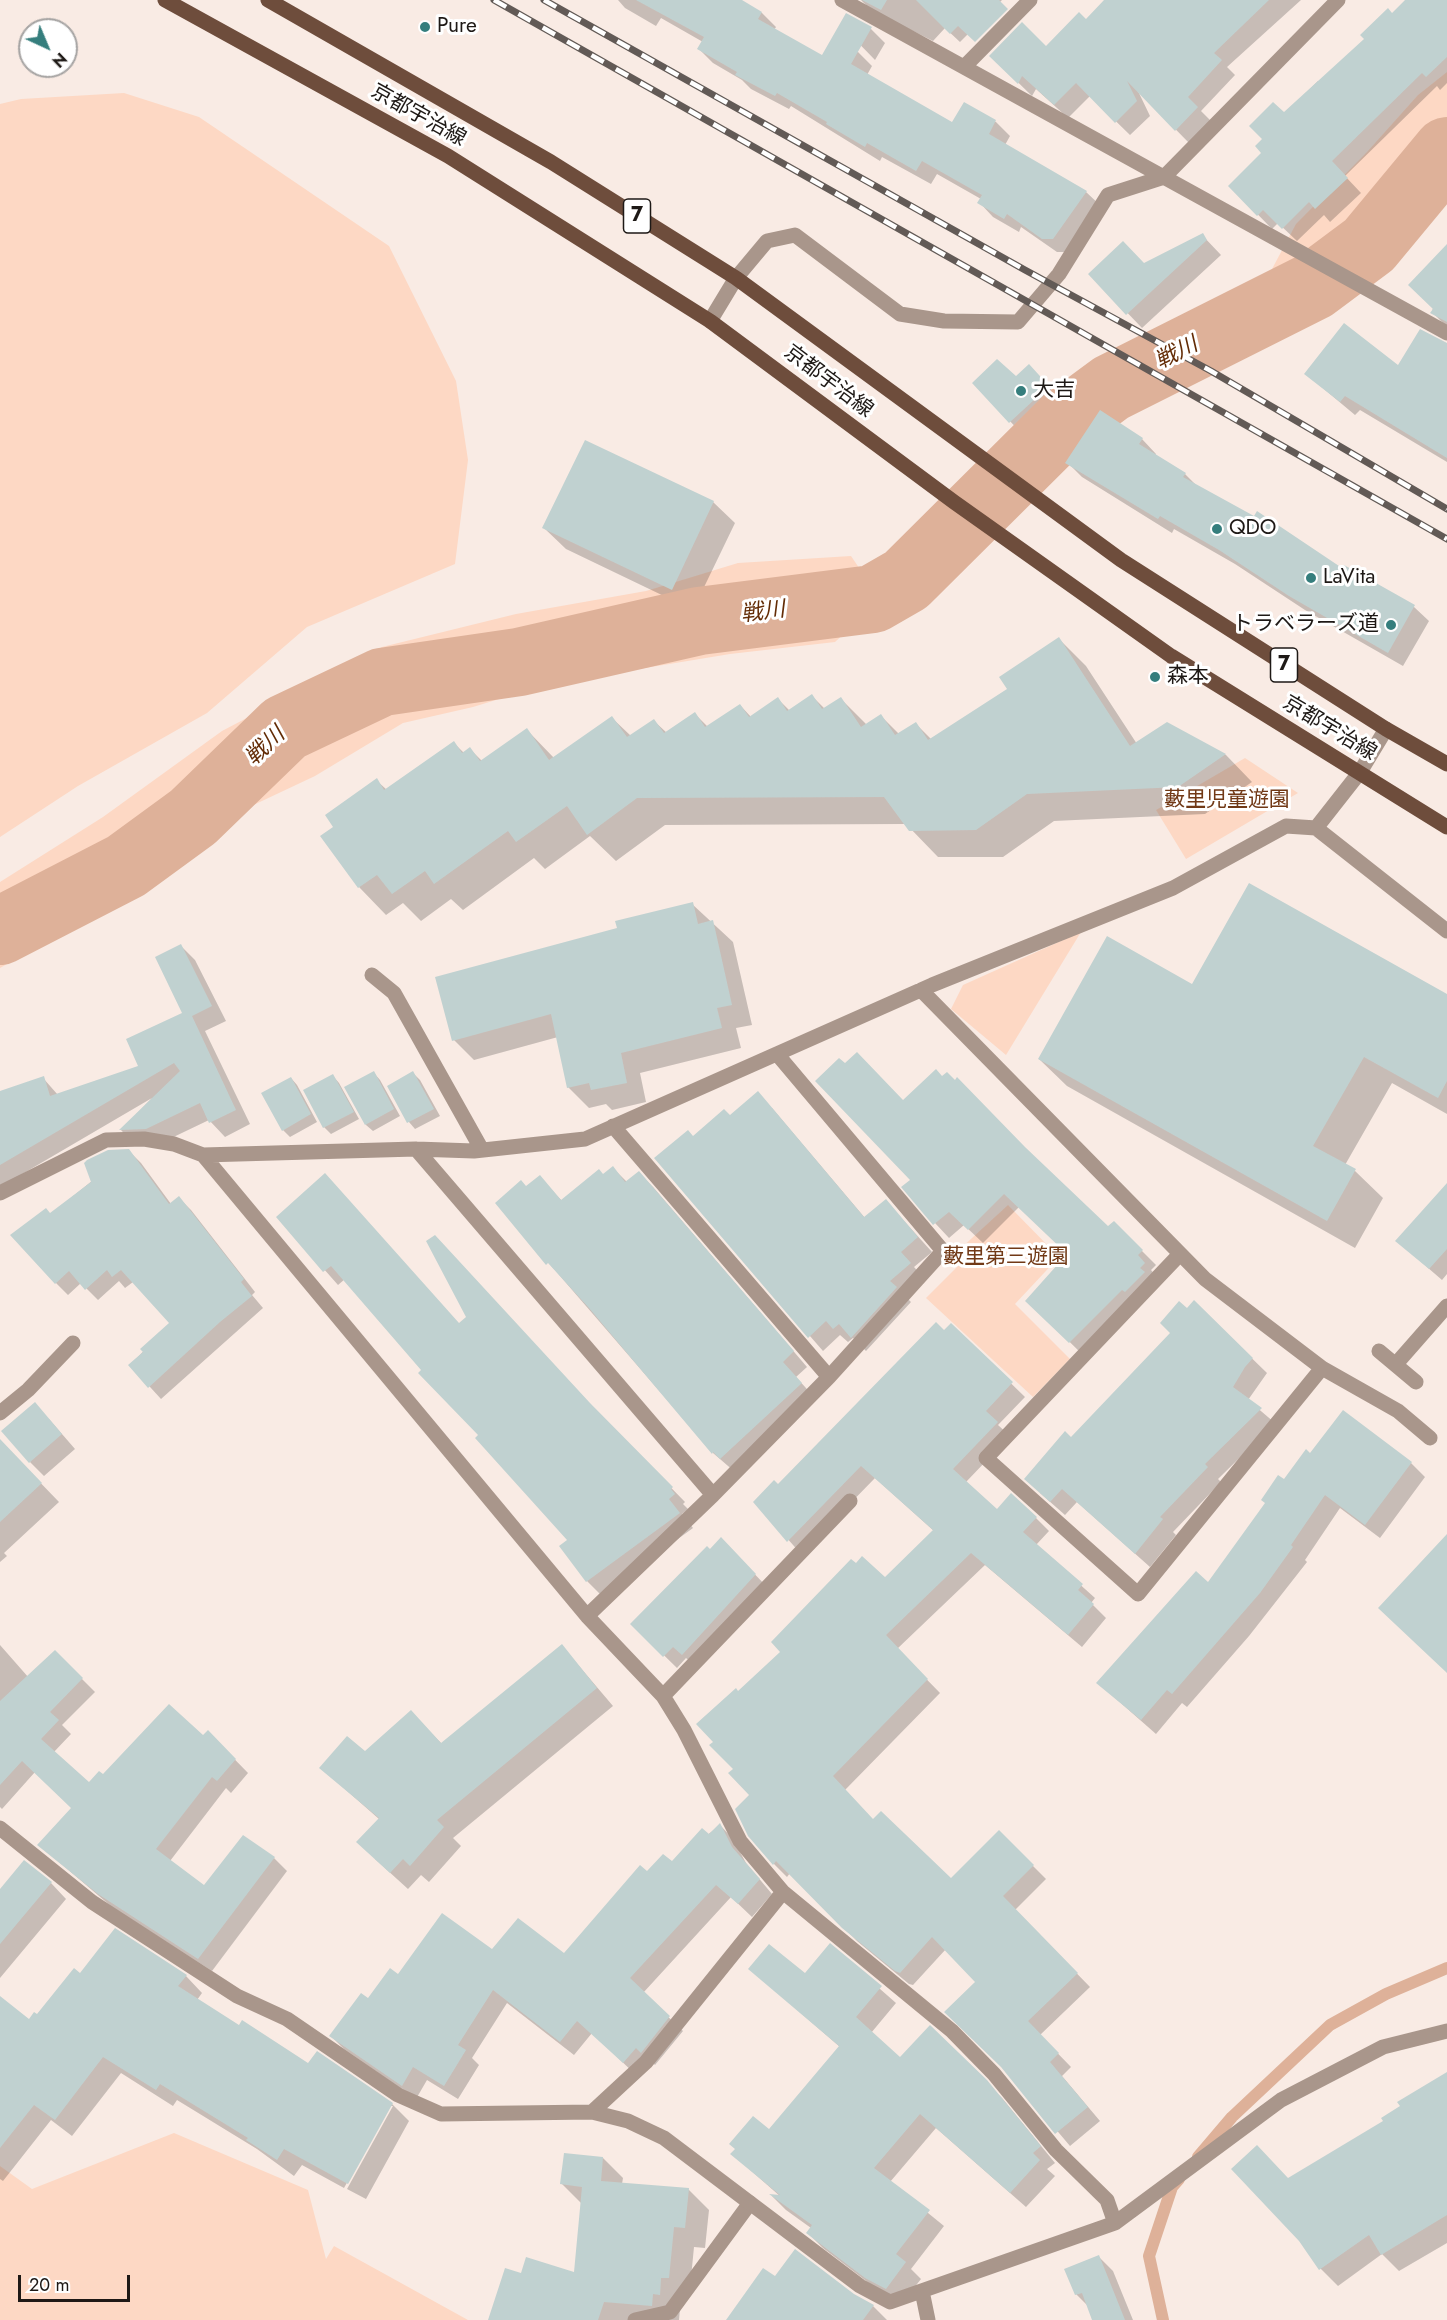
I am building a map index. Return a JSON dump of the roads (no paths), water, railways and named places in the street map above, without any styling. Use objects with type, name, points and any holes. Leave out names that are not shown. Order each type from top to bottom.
[{"type":"main road","name":"京都宇治線","points":[[165,0],[448,156],[710,321],[1006,540],[1171,656],[1299,738],[1360,772],[1447,827]]},
{"type":"main road","name":"京都宇治線","points":[[268,0],[550,162],[736,278],[1041,499],[1121,560],[1386,729],[1447,764]]},
{"type":"street","points":[[842,0],[1447,333]]},
{"type":"street","points":[[964,67],[1030,0]]},
{"type":"street","points":[[710,321],[736,278],[767,242],[795,235],[900,314],[944,321],[1018,322],[1059,274],[1108,195],[1164,177],[1338,0]]},
{"type":"street","points":[[1317,828],[1360,772],[1386,729]]},
{"type":"street","points":[[0,1193],[106,1140],[144,1139],[174,1144],[203,1155],[416,1149],[482,1150],[585,1139],[921,990],[1173,888],[1286,826],[1317,828],[1447,931]]},
{"type":"street","points":[[372,975],[394,993],[482,1150]]},
{"type":"street","points":[[921,990],[1204,1279],[1322,1368],[1398,1411],[1430,1438]]},
{"type":"street","points":[[587,1616],[713,1496],[829,1377],[943,1251],[777,1054]]},
{"type":"street","points":[[613,1126],[829,1377]]},
{"type":"street","points":[[416,1149],[713,1496]]},
{"type":"street","points":[[203,1155],[587,1616],[663,1696],[684,1730],[740,1841],[783,1892],[952,2031],[994,2074],[1056,2150],[1107,2200],[1115,2223]]},
{"type":"street","points":[[1180,1254],[986,1458],[1138,1594],[1322,1368]]},
{"type":"street","points":[[1395,1364],[1447,1306]]},
{"type":"street","points":[[0,1413],[28,1390],[73,1343]]},
{"type":"street","points":[[1379,1351],[1416,1382]]},
{"type":"street","points":[[663,1696],[850,1501]]},
{"type":"street","points":[[0,1828],[92,1902],[237,1996],[287,2019],[398,2095],[441,2114],[592,2112],[627,2121],[664,2138],[860,2286],[890,2302],[1115,2223],[1281,2100],[1383,2047],[1447,2031]]},
{"type":"street","points":[[592,2112],[646,2062],[783,1892]]},
{"type":"street","points":[[635,2320],[670,2312],[750,2203]]},
{"type":"street","points":[[922,2291],[928,2320]]},
{"type":"waterway","name":"戦川","points":[[0,931],[126,866],[193,817],[285,728],[382,682],[519,662],[699,621],[873,599],[906,580],[1065,422],[1111,388],[1314,286],[1369,245],[1447,151]]},
{"type":"waterway","points":[[1198,2157],[1232,2117],[1330,2025],[1386,1994],[1447,1968]]},
{"type":"waterway","points":[[1163,2320],[1149,2256],[1172,2187],[1179,2179]]},
{"type":"railway","points":[[494,0],[1447,539]]},
{"type":"railway","points":[[544,0],[1025,270],[1211,371],[1447,509]]},
{"type":"place","name":"Pure","points":[[425,27]]},
{"type":"place","name":"大吉","points":[[1021,391]]},
{"type":"place","name":"QDO","points":[[1217,529]]},
{"type":"place","name":"LaVita","points":[[1311,578]]},
{"type":"place","name":"トラベラーズ道","points":[[1391,625]]},
{"type":"place","name":"森本","points":[[1155,677]]},
{"type":"park label","name":"藪里児童遊園","points":[[1227,801]]},
{"type":"park label","name":"藪里第三遊園","points":[[1006,1258]]}]
